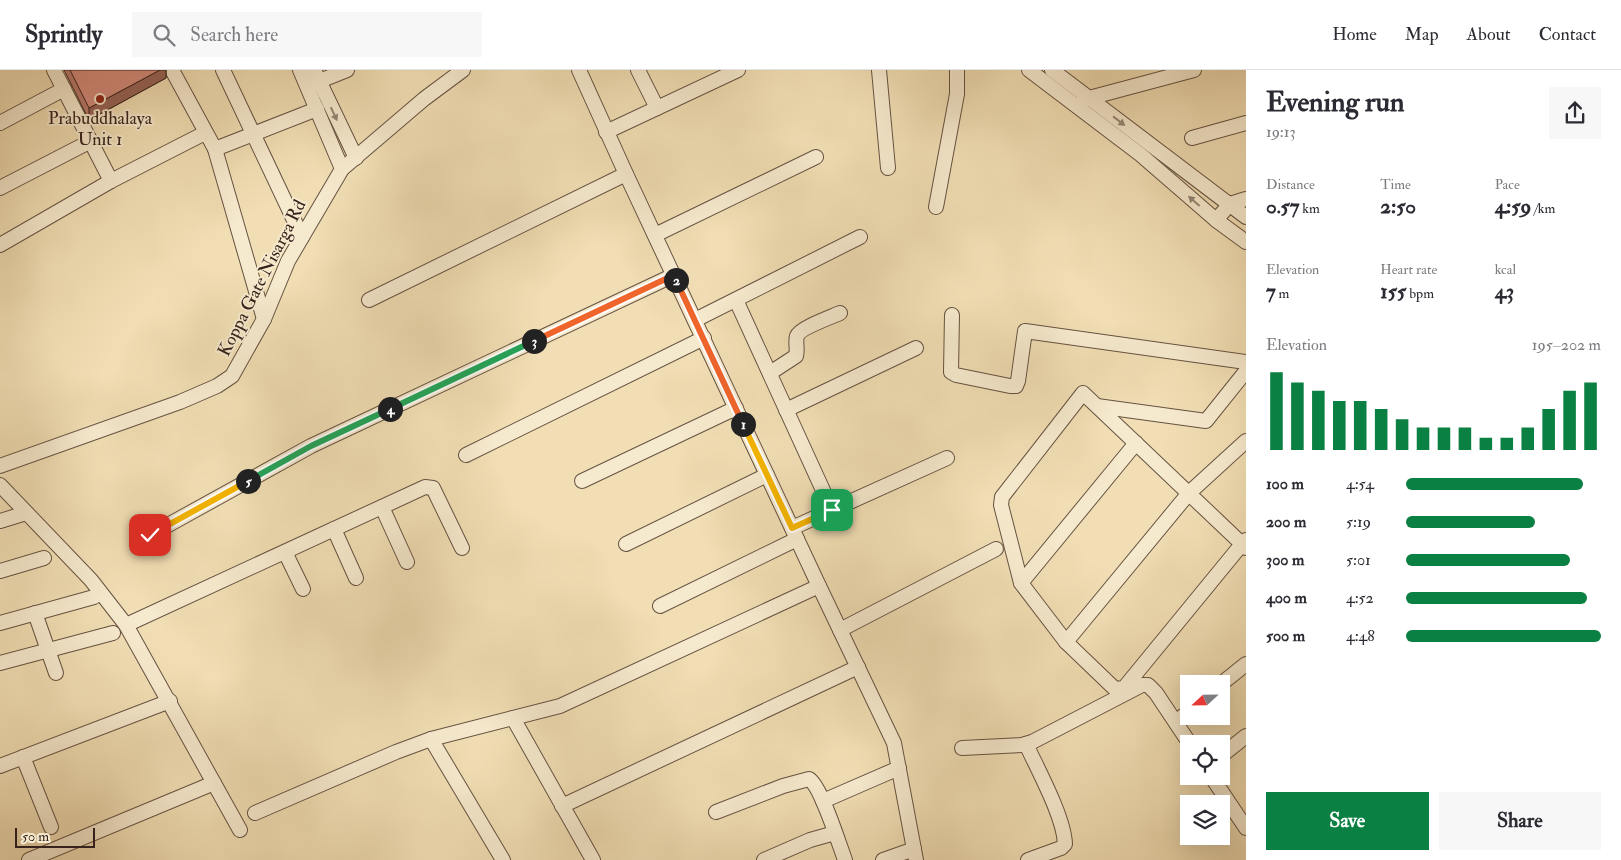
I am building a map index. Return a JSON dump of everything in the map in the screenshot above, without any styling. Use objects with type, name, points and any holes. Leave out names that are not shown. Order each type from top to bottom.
[{"type":"street","points":[[54,70],[111,180]]},
{"type":"street","points":[[172,70],[215,149],[264,319]]},
{"type":"street","points":[[223,70],[302,237]]},
{"type":"street","points":[[300,70],[313,79],[356,158]]},
{"type":"street","points":[[313,79],[346,70]]},
{"type":"street","name":"Koppa Gate Nisarga Rd","points":[[0,466],[180,402],[217,386],[232,376],[264,319],[286,266],[342,169],[424,99],[463,70]]},
{"type":"street","points":[[579,70],[606,132],[704,338],[794,534],[894,743],[915,854],[883,860]]},
{"type":"street","points":[[638,70],[657,108]]},
{"type":"street","points":[[606,132],[738,70]]},
{"type":"street","points":[[878,70],[888,168]]},
{"type":"street","points":[[936,207],[957,94],[957,70]]},
{"type":"street","points":[[1029,70],[1140,155],[1216,220],[1246,242]]},
{"type":"street","points":[[1052,70],[1246,217]]},
{"type":"street","points":[[1076,105],[1089,98],[1194,70]]},
{"type":"street","points":[[313,79],[317,110],[342,169]]},
{"type":"street","points":[[0,123],[64,89]]},
{"type":"street","points":[[215,149],[317,110]]},
{"type":"street","points":[[1192,138],[1246,123]]},
{"type":"street","points":[[0,245],[111,180],[205,133]]},
{"type":"street","points":[[0,188],[91,141]]},
{"type":"street","points":[[655,235],[816,157]]},
{"type":"street","points":[[369,300],[626,174]]},
{"type":"street","points":[[1216,220],[1230,204],[1246,199]]},
{"type":"street","points":[[695,320],[860,237]]},
{"type":"street","points":[[150,535],[311,446],[674,275]]},
{"type":"street","points":[[736,300],[832,510]]},
{"type":"street","points":[[770,373],[796,356],[798,349],[796,338],[800,332],[840,313]]},
{"type":"street","points":[[952,315],[951,372],[1010,386],[1016,386],[1018,381],[1026,331],[1246,362]]},
{"type":"street","points":[[466,455],[704,338]]},
{"type":"street","points":[[786,410],[916,348]]},
{"type":"street","points":[[1097,406],[1206,421],[1246,371]]},
{"type":"street","points":[[1083,393],[1136,443],[1245,544],[1124,688],[1115,689],[1066,642],[1021,583],[1001,505],[1002,497],[1083,393]]},
{"type":"street","points":[[582,481],[736,408]]},
{"type":"street","points":[[1066,642],[1188,493],[1246,441]]},
{"type":"street","points":[[1021,583],[1136,443]]},
{"type":"street","points":[[660,606],[794,534],[832,510],[947,458]]},
{"type":"street","points":[[626,544],[767,474]]},
{"type":"street","points":[[0,485],[91,580],[126,625],[170,701],[240,830]]},
{"type":"street","points":[[126,625],[426,487],[433,488],[462,548]]},
{"type":"street","points":[[382,507],[407,562]]},
{"type":"street","points":[[0,521],[26,513]]},
{"type":"street","points":[[334,529],[356,578]]},
{"type":"street","points":[[840,630],[996,549]]},
{"type":"street","points":[[285,552],[303,589]]},
{"type":"street","points":[[0,571],[44,558]]},
{"type":"street","points":[[255,813],[396,752],[431,739],[560,706],[819,586]]},
{"type":"street","points":[[0,623],[94,597]]},
{"type":"street","points":[[35,613],[56,674]]},
{"type":"street","points":[[0,663],[113,633]]},
{"type":"street","points":[[1230,677],[1246,664]]},
{"type":"street","points":[[562,806],[858,667]]},
{"type":"street","points":[[962,748],[1026,744],[1142,685],[1148,685],[1156,693],[1184,735]]},
{"type":"street","points":[[0,766],[170,701]]},
{"type":"street","points":[[513,718],[593,860]]},
{"type":"street","points":[[1176,722],[1180,719]]},
{"type":"street","points":[[1230,749],[1246,736]]},
{"type":"street","points":[[431,739],[501,859]]},
{"type":"street","points":[[1026,744],[1054,806],[1064,834],[1065,844],[1061,848],[1028,860]]},
{"type":"street","points":[[23,757],[51,828]]},
{"type":"street","points":[[823,801],[899,768]]},
{"type":"street","points":[[716,812],[802,780],[809,780],[814,782],[823,801],[845,860]]},
{"type":"street","points":[[29,860],[214,783]]},
{"type":"street","points":[[1217,785],[1246,828]]},
{"type":"street","points":[[764,860],[810,840],[835,833]]},
{"type":"building","points":[[70,70],[160,70],[89,108]]},
{"type":"place","name":"Prabuddhalaya Unit 1","points":[[100,99]]},
{"type":"route","points":[[150,535],[311,446],[674,275],[792,528],[832,510]]}]
